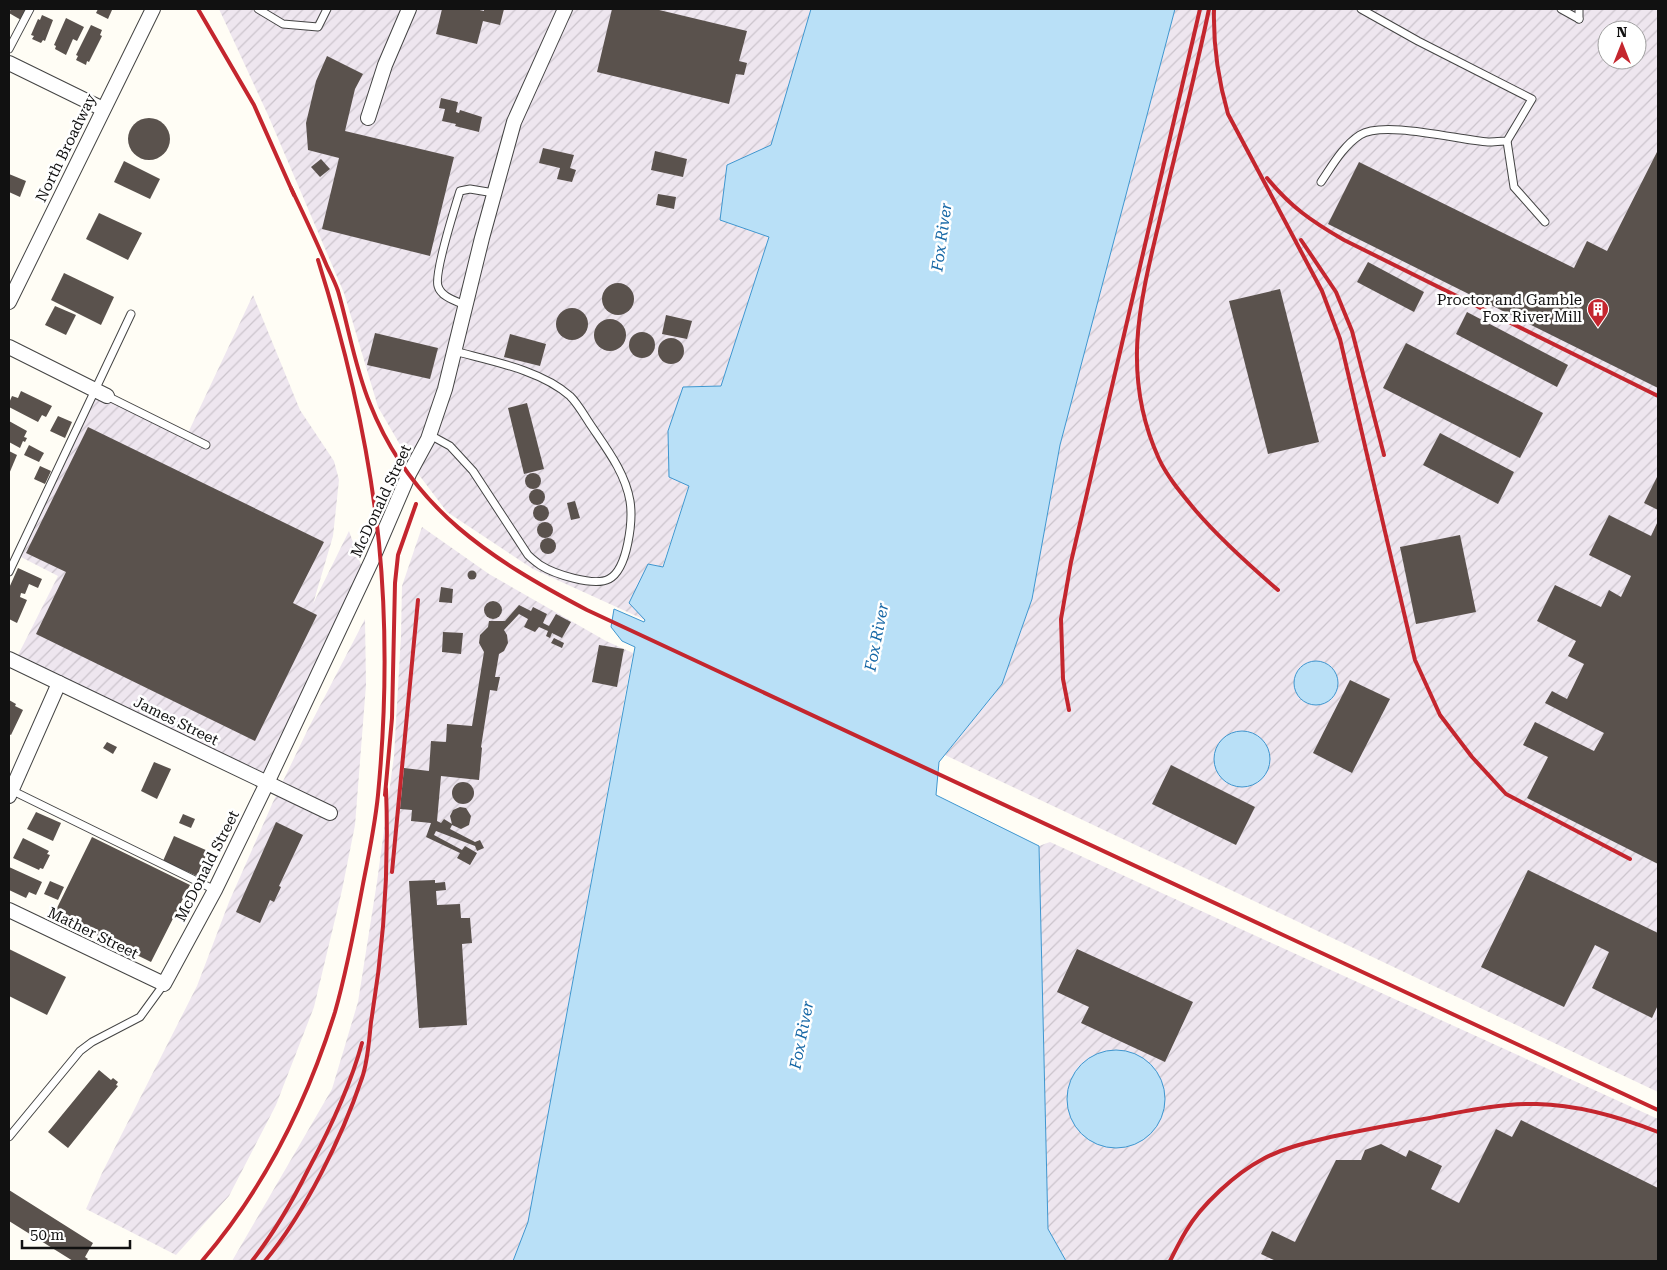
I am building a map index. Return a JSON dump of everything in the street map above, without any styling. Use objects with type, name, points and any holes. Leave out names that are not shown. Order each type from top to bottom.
[{"type":"street","name":"North Broadway","points":[[9,302],[153,9]]},
{"type":"street","points":[[368,118],[384,65],[409,9]]},
{"type":"street","name":"McDonald Street","points":[[164,984],[215,890],[267,783],[372,560],[409,474],[430,434],[445,389],[465,305],[514,122],[565,9]]},
{"type":"street","points":[[9,63],[103,109]]},
{"type":"street","points":[[9,347],[101,393]]},
{"type":"street","name":"James Street","points":[[9,659],[330,813]]},
{"type":"street","points":[[10,792],[59,683]]},
{"type":"street","name":"Mather Street","points":[[9,910],[164,984]]},
{"type":"lane","points":[[9,49],[30,9]]},
{"type":"lane","points":[[258,9],[283,24],[318,26],[327,9]]},
{"type":"lane","points":[[1361,9],[1418,41],[1532,99],[1507,141],[1514,187],[1545,222]]},
{"type":"lane","points":[[1561,9],[1580,19],[1579,9]]},
{"type":"lane","points":[[1321,182],[1343,151],[1360,134],[1375,129],[1488,142],[1507,141]]},
{"type":"lane","points":[[465,305],[443,294],[437,285],[439,270],[460,192],[470,189],[494,193]]},
{"type":"lane","points":[[9,572],[101,393],[131,314]]},
{"type":"lane","points":[[430,434],[450,446],[474,471],[528,556],[539,565],[553,572],[582,580],[599,582],[610,579],[618,570],[624,559],[628,540],[630,503],[626,488],[620,471],[611,456],[571,397],[540,377],[454,351]]},
{"type":"lane","points":[[101,393],[206,445]]},
{"type":"lane","points":[[10,792],[215,890]]},
{"type":"lane","points":[[9,1137],[80,1051],[92,1042],[140,1017],[164,984]]},
{"type":"shaded area","points":[[219,9],[811,9],[771,146],[769,237],[721,386],[683,388],[668,431],[669,477],[689,485],[645,620],[533,569],[447,512],[413,467],[378,407],[344,293],[268,115]]},
{"type":"shaded area","points":[[1175,9],[1658,9],[1658,1092],[945,755],[1002,684],[1032,599],[1060,445]]},
{"type":"shaded area","points":[[253,295],[300,410],[334,461],[339,480],[333,536],[313,604],[349,531],[365,576],[267,783],[15,661],[58,576],[17,555],[95,390],[188,433]]},
{"type":"shaded area","points":[[422,527],[489,574],[606,641],[633,653],[528,1223],[513,1261],[232,1261],[332,1089],[358,1002],[394,756],[402,586]]},
{"type":"shaded area","points":[[365,619],[366,685],[355,825],[342,890],[314,1007],[276,1105],[229,1196],[176,1255],[86,1209],[102,1173],[197,986],[229,902],[273,802],[309,727]]},
{"type":"shaded area","points":[[1050,842],[1658,1119],[1658,1261],[1066,1261],[1048,1229],[1039,846]]},
{"type":"water","name":"Fox River","points":[[811,9],[1175,9],[1060,445],[1032,599],[1002,684],[939,762],[936,795],[1039,846],[1048,1229],[1066,1261],[513,1261],[528,1222],[635,647],[622,641],[611,627],[614,609],[644,622],[645,620],[629,603],[648,564],[663,567],[689,486],[669,477],[668,431],[683,387],[721,386],[769,237],[720,220],[727,165],[771,145]]},
{"type":"water","points":[[1312,661],[1320,661],[1332,667],[1338,683],[1332,699],[1320,705],[1312,705],[1300,699],[1294,687],[1294,679],[1300,667]]},
{"type":"water","points":[[1236,731],[1248,731],[1258,735],[1266,743],[1270,759],[1266,775],[1258,783],[1248,787],[1236,787],[1226,783],[1218,775],[1214,765],[1214,753],[1218,743],[1226,735]]},
{"type":"water","points":[[1116,1050],[1135,1054],[1151,1064],[1161,1080],[1165,1099],[1161,1118],[1151,1134],[1135,1144],[1116,1148],[1097,1144],[1081,1134],[1071,1118],[1067,1099],[1071,1080],[1081,1064],[1097,1054]]},
{"type":"building","points":[[11,9],[26,9],[21,20],[9,13]]},
{"type":"building","points":[[98,9],[112,10],[108,19],[96,13]]},
{"type":"building","points":[[442,9],[475,9],[484,11],[484,9],[504,9],[500,25],[483,21],[477,44],[436,34]]},
{"type":"building","points":[[612,9],[655,9],[747,31],[739,61],[747,63],[744,75],[736,74],[729,104],[597,72]]},
{"type":"building","points":[[42,15],[53,20],[45,41],[43,40],[41,43],[32,39],[34,36],[31,35],[38,19],[40,20]]},
{"type":"building","points":[[66,18],[84,27],[77,41],[73,39],[66,55],[55,49],[56,46],[54,45]]},
{"type":"building","points":[[91,25],[102,30],[100,35],[102,36],[86,65],[76,60],[78,56],[76,55]]},
{"type":"building","points":[[327,56],[363,74],[355,89],[345,131],[454,157],[430,256],[322,229],[339,158],[308,150],[306,123],[316,81]]},
{"type":"building","points":[[441,98],[458,102],[456,112],[459,113],[460,110],[482,117],[479,132],[442,121],[445,109],[439,108]]},
{"type":"building","points":[[149,118],[164,124],[170,139],[164,154],[149,160],[134,154],[128,139],[134,124]]},
{"type":"building","points":[[543,148],[574,155],[570,168],[576,170],[572,182],[557,179],[560,168],[539,163]]},
{"type":"building","name":"Proctor and Gamble Fox River Mill","points":[[1658,150],[1658,388],[1328,224],[1359,162],[1574,268],[1587,241],[1607,251]]},
{"type":"building","points":[[655,151],[687,159],[683,177],[651,170]]},
{"type":"building","points":[[321,159],[330,169],[320,177],[311,167]]},
{"type":"building","points":[[124,161],[160,179],[150,199],[114,182]]},
{"type":"building","points":[[9,174],[26,181],[20,197],[9,192]]},
{"type":"building","points":[[658,194],[676,197],[674,209],[656,205]]},
{"type":"building","points":[[99,213],[142,233],[128,260],[86,239]]},
{"type":"building","points":[[1368,262],[1424,292],[1414,312],[1357,282]]},
{"type":"building","points":[[64,273],[114,297],[101,325],[51,300]]},
{"type":"building","points":[[618,283],[624,284],[629,288],[633,293],[633,305],[629,310],[624,314],[618,315],[612,314],[607,310],[603,305],[602,299],[603,293],[607,288],[612,284]]},
{"type":"building","points":[[1280,289],[1319,442],[1268,454],[1229,301]]},
{"type":"building","points":[[55,306],[76,315],[66,335],[45,325]]},
{"type":"building","points":[[572,308],[578,309],[583,313],[587,318],[587,330],[583,335],[578,339],[572,340],[566,339],[561,335],[557,330],[556,324],[557,318],[561,313],[566,309]]},
{"type":"building","points":[[1467,312],[1568,365],[1557,387],[1456,334]]},
{"type":"building","points":[[666,315],[692,321],[687,339],[662,334]]},
{"type":"building","points":[[610,319],[622,323],[626,335],[622,347],[610,351],[598,347],[594,335],[598,323]]},
{"type":"building","points":[[642,332],[651,336],[655,345],[651,354],[642,358],[633,354],[629,345],[633,336]]},
{"type":"building","points":[[375,333],[438,348],[430,379],[367,365]]},
{"type":"building","points":[[510,334],[546,344],[540,366],[504,357]]},
{"type":"building","points":[[671,338],[680,342],[684,351],[680,360],[671,364],[662,360],[658,351],[662,342]]},
{"type":"building","points":[[1406,343],[1543,413],[1520,458],[1383,388]]},
{"type":"building","points":[[21,391],[52,406],[46,417],[42,415],[38,422],[9,407],[12,396],[18,398]]},
{"type":"building","points":[[527,403],[544,469],[524,474],[508,408]]},
{"type":"building","points":[[58,416],[72,422],[65,438],[50,431]]},
{"type":"building","points":[[9,421],[27,431],[24,437],[27,438],[25,442],[23,441],[20,448],[9,442]]},
{"type":"building","points":[[88,427],[324,542],[293,603],[317,615],[255,741],[36,634],[66,572],[26,553]]},
{"type":"building","points":[[1440,433],[1514,472],[1498,504],[1423,465]]},
{"type":"building","points":[[29,445],[44,453],[39,462],[24,455]]},
{"type":"building","points":[[9,451],[17,455],[9,474]]},
{"type":"building","points":[[40,466],[51,471],[45,484],[34,479]]},
{"type":"building","points":[[530,473],[536,473],[541,478],[539,487],[530,489],[525,484],[525,478]]},
{"type":"building","points":[[1658,475],[1658,510],[1644,503]]},
{"type":"building","points":[[534,489],[540,489],[545,494],[543,503],[534,505],[529,500],[529,494]]},
{"type":"building","points":[[575,501],[580,518],[571,520],[567,503]]},
{"type":"building","points":[[538,505],[544,505],[549,510],[547,519],[538,521],[533,516],[533,510]]},
{"type":"building","points":[[1609,515],[1651,536],[1658,521],[1658,864],[1527,798],[1548,757],[1523,745],[1535,722],[1594,751],[1604,733],[1545,703],[1552,691],[1567,699],[1584,664],[1568,656],[1576,641],[1537,621],[1555,585],[1601,607],[1609,590],[1621,597],[1631,576],[1589,555]]},
{"type":"building","points":[[542,522],[548,522],[553,527],[551,536],[542,538],[537,533],[537,527]]},
{"type":"building","points":[[1460,535],[1476,612],[1416,624],[1400,547]]},
{"type":"building","points":[[545,538],[551,538],[556,543],[554,552],[545,554],[540,549],[540,543]]},
{"type":"building","points":[[18,568],[42,579],[38,588],[29,584],[25,594],[21,593],[20,597],[27,600],[17,623],[9,619],[9,588]]},
{"type":"building","points":[[472,571],[476,575],[472,579],[468,575]]},
{"type":"building","points":[[441,587],[453,589],[452,603],[439,602]]},
{"type":"building","points":[[493,601],[499,604],[502,610],[499,616],[493,619],[487,616],[484,610],[487,604]]},
{"type":"building","points":[[519,605],[531,611],[533,607],[547,614],[543,623],[549,626],[556,614],[571,622],[562,638],[552,633],[550,638],[546,636],[548,631],[539,627],[535,632],[524,627],[528,619],[519,614],[504,630],[508,643],[504,651],[499,654],[495,677],[500,677],[497,691],[490,690],[481,747],[479,780],[441,776],[437,821],[441,823],[444,819],[452,824],[450,816],[453,810],[460,807],[466,808],[471,816],[469,825],[461,829],[452,825],[450,829],[475,842],[480,840],[484,848],[477,851],[475,846],[436,831],[434,835],[462,850],[465,846],[477,853],[470,865],[457,858],[460,853],[426,837],[431,823],[411,821],[412,810],[400,809],[404,768],[429,771],[431,741],[446,742],[447,724],[472,726],[484,652],[479,643],[480,635],[488,627],[489,621],[505,621]]},
{"type":"building","points":[[443,632],[463,633],[461,654],[442,652]]},
{"type":"building","points":[[554,638],[564,643],[562,648],[551,643]]},
{"type":"building","points":[[599,645],[624,649],[617,687],[592,682]]},
{"type":"building","points":[[1350,680],[1390,699],[1352,773],[1313,753]]},
{"type":"building","points":[[9,700],[23,710],[11,735],[9,734]]},
{"type":"building","points":[[107,742],[117,747],[113,754],[103,748]]},
{"type":"building","points":[[154,762],[171,769],[157,799],[141,791]]},
{"type":"building","points":[[1171,765],[1255,807],[1236,845],[1152,804]]},
{"type":"building","points":[[463,782],[471,785],[474,793],[471,801],[463,804],[455,801],[452,793],[455,785]]},
{"type":"building","points":[[36,812],[61,823],[53,841],[27,829]]},
{"type":"building","points":[[183,814],[195,819],[191,828],[179,823]]},
{"type":"building","points":[[276,822],[303,835],[279,886],[281,887],[274,902],[270,900],[260,923],[236,912]]},
{"type":"building","points":[[174,836],[208,851],[197,876],[163,861]]},
{"type":"building","points":[[92,837],[190,885],[151,962],[90,932],[88,934],[54,914]]},
{"type":"building","points":[[23,838],[49,851],[47,854],[50,855],[43,869],[40,868],[39,870],[13,858]]},
{"type":"building","points":[[9,867],[42,882],[36,895],[29,892],[26,898],[9,890]]},
{"type":"building","points":[[1528,870],[1658,933],[1658,1005],[1652,1018],[1592,988],[1609,952],[1595,945],[1564,1007],[1481,967]]},
{"type":"building","points":[[435,880],[435,883],[445,882],[446,890],[436,891],[437,905],[460,904],[461,918],[470,918],[472,943],[462,944],[467,1025],[419,1028],[409,881]]},
{"type":"building","points":[[50,881],[64,887],[58,900],[44,894]]},
{"type":"building","points":[[9,949],[66,977],[47,1015],[9,996]]},
{"type":"building","points":[[1077,949],[1193,1002],[1165,1062],[1081,1023],[1089,1007],[1057,992]]},
{"type":"building","points":[[99,1070],[111,1080],[113,1078],[118,1082],[116,1085],[118,1086],[68,1148],[48,1132]]},
{"type":"building","points":[[1521,1120],[1658,1188],[1658,1261],[1276,1261],[1261,1254],[1272,1231],[1295,1242],[1336,1160],[1361,1160],[1365,1150],[1381,1144],[1406,1157],[1409,1150],[1442,1166],[1431,1189],[1459,1203],[1496,1129],[1512,1137]]},
{"type":"building","points":[[9,1190],[93,1243],[85,1257],[88,1259],[86,1261],[73,1261],[9,1221]]},
{"type":"railway","points":[[198,9],[254,105],[294,195]]},
{"type":"railway","points":[[1069,710],[1063,679],[1061,619],[1071,562],[1200,9]]},
{"type":"railway","points":[[1209,9],[1143,296],[1138,328],[1139,392],[1146,425],[1159,459],[1171,479],[1215,532],[1278,590]]},
{"type":"railway","points":[[1214,9],[1214,36],[1217,62],[1228,114],[1322,291],[1340,339],[1415,660],[1440,715],[1472,757],[1506,794],[1630,859]]},
{"type":"railway","points":[[1267,178],[1302,213],[1344,240],[1658,396]]},
{"type":"railway","points":[[291,188],[337,288],[365,390],[387,441],[408,474],[458,528],[518,571],[587,610],[1658,1110]]},
{"type":"railway","points":[[1301,240],[1336,292],[1352,331],[1384,455]]},
{"type":"railway","points":[[202,1261],[245,1205],[264,1175],[297,1112],[324,1046],[335,1012],[354,932],[377,806],[383,732],[384,669],[382,574],[379,543],[375,507],[356,400],[318,260]]},
{"type":"railway","points":[[385,795],[392,718],[395,583],[398,555],[416,504]]},
{"type":"railway","points":[[392,872],[418,600]]},
{"type":"railway","points":[[265,1261],[280,1242],[321,1174],[344,1125],[364,1071],[376,993],[382,935],[386,876],[386,789]]},
{"type":"railway","points":[[252,1261],[296,1194],[324,1139],[339,1108],[362,1043]]},
{"type":"railway","points":[[1170,1261],[1193,1221],[1220,1190],[1242,1172],[1263,1159],[1280,1151],[1307,1143],[1466,1111],[1494,1106],[1523,1104],[1584,1109],[1629,1121],[1658,1132]]},
{"type":"place","name":"Proctor and Gamble Fox River Mill","points":[[1598,328]]}]
